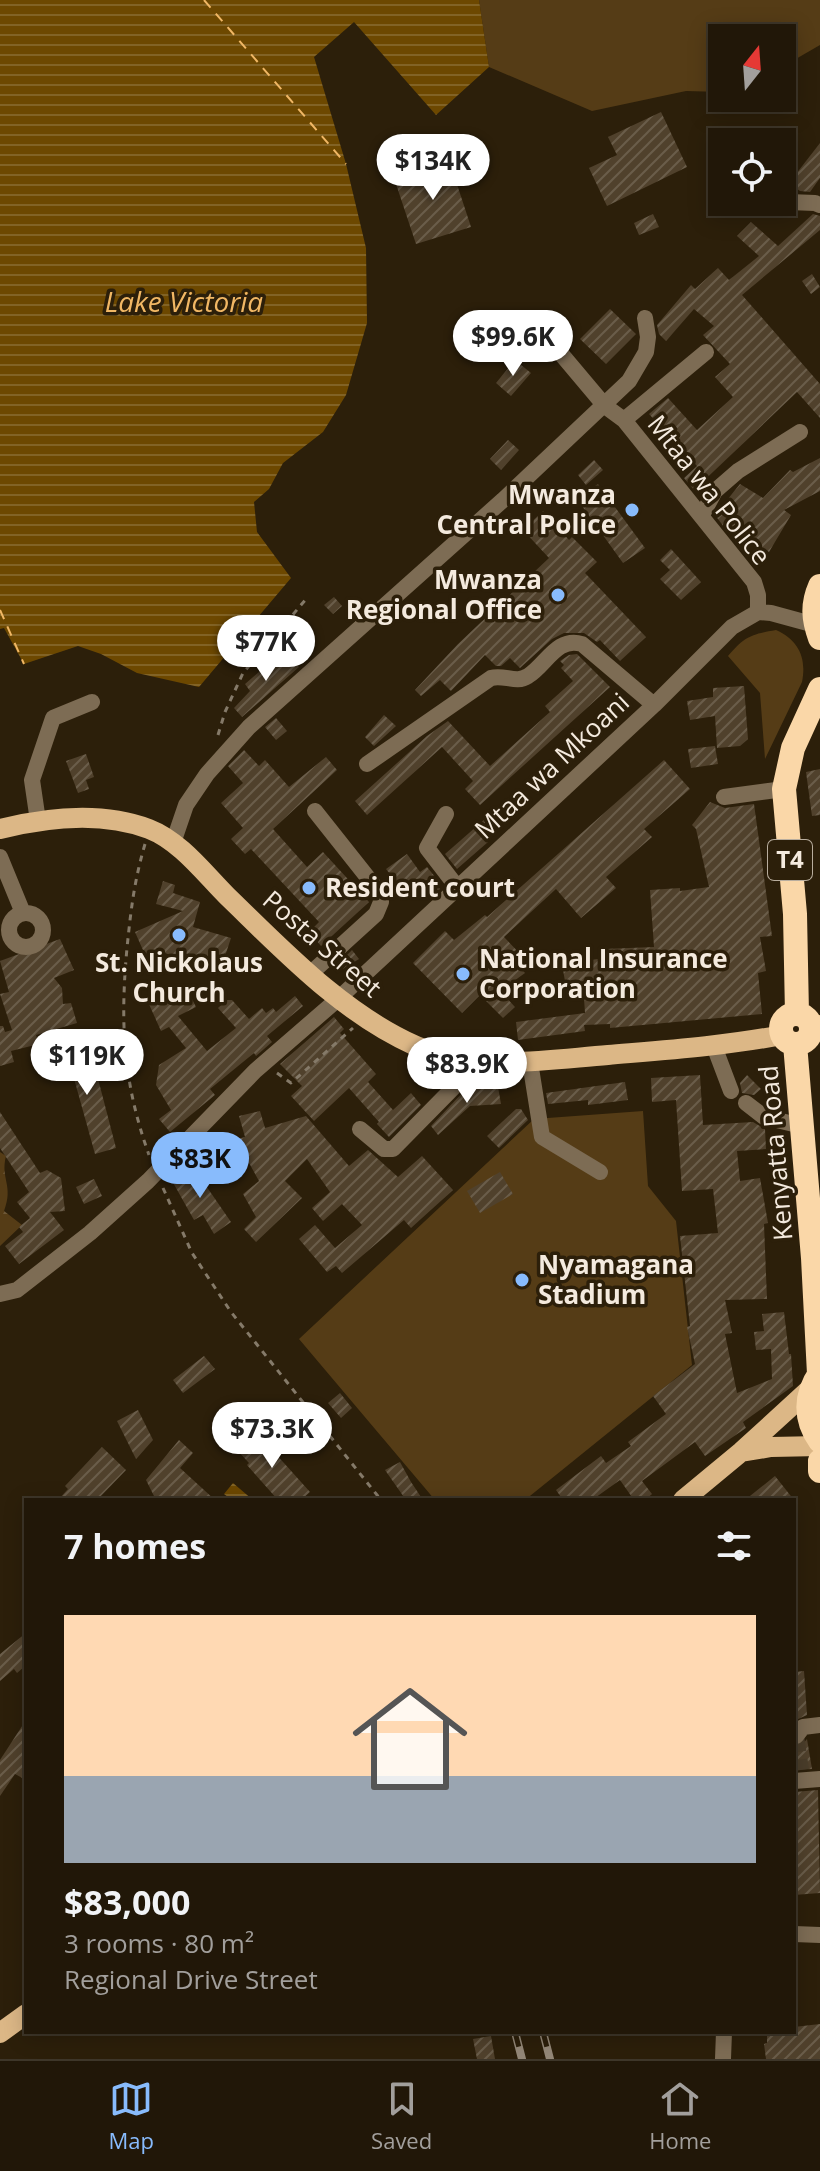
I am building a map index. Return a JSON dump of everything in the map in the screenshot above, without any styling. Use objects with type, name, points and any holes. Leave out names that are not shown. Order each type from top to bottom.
[{"type":"highway","points":[[817,631],[813,606],[820,586]]},
{"type":"highway","name":"Kenyatta Road","points":[[816,1378],[817,1268],[802,1126],[795,914],[784,789],[793,748],[817,701]]},
{"type":"highway","name":"T4","points":[[816,1378],[807,1404],[820,1443]]},
{"type":"highway","points":[[820,1461],[820,1471]]},
{"type":"main road","points":[[0,829],[38,821],[90,818],[142,827]]},
{"type":"main road","name":"Posta Street","points":[[142,827],[173,843],[338,999],[417,1046],[451,1057],[530,1062],[714,1046],[801,1029]]},
{"type":"main road","points":[[685,1498],[741,1452],[816,1378]]},
{"type":"main road","points":[[741,1452],[820,1443]]},
{"type":"main road","points":[[0,2033],[24,2015]]},
{"type":"street","points":[[796,202],[820,205]]},
{"type":"street","points":[[173,843],[186,805],[207,774],[249,727],[629,381],[646,352],[648,337],[645,318]]},
{"type":"street","name":"Mtaa wa Police","points":[[536,324],[605,406],[624,420],[754,582],[758,612]]},
{"type":"street","points":[[624,420],[706,352]]},
{"type":"street","points":[[702,515],[715,491],[738,471],[800,432]]},
{"type":"street","points":[[758,612],[771,613],[817,631]]},
{"type":"street","name":"Mtaa wa Mkoani","points":[[0,1294],[17,1290],[90,1233],[152,1177],[265,1063],[654,705],[732,627],[758,612]]},
{"type":"street","points":[[367,764],[491,678],[499,676],[514,680],[528,676],[560,646],[569,642],[582,644],[654,705]]},
{"type":"street","points":[[38,821],[32,780],[53,718],[92,702]]},
{"type":"street","points":[[724,797],[784,789]]},
{"type":"street","points":[[310,974],[376,914],[381,902],[380,893],[315,811]]},
{"type":"street","points":[[446,814],[427,848],[457,887]]},
{"type":"street","points":[[0,857],[23,913]]},
{"type":"street","points":[[714,1046],[731,1091]]},
{"type":"street","points":[[360,1129],[384,1149],[393,1149],[455,1086],[469,1060]]},
{"type":"street","points":[[530,1062],[542,1137],[600,1172]]},
{"type":"street","points":[[746,1103],[764,1117],[802,1126]]},
{"type":"street","points":[[796,1736],[803,1727],[820,1725]]},
{"type":"street","points":[[796,1934],[820,1935]]},
{"type":"street","points":[[723,2059],[724,2034]]},
{"type":"path","points":[[218,736],[243,673],[307,598]]},
{"type":"path","points":[[142,827],[133,885],[122,1004],[126,1067],[152,1177],[192,1253],[231,1312],[379,1498]]},
{"type":"path","points":[[265,1063],[291,1083],[365,1017]]},
{"type":"green space","points":[[479,0],[820,0],[820,45],[796,59],[796,24],[708,24],[708,92],[686,91],[592,111],[489,67]]},
{"type":"green space","points":[[776,630],[799,650],[803,673],[802,682],[765,759],[760,693],[728,656],[749,637]]},
{"type":"green space","name":"Nyamagana Stadium","points":[[643,1111],[648,1186],[676,1221],[692,1365],[527,1498],[433,1498],[299,1339],[534,1119]]},
{"type":"green space","points":[[0,1152],[6,1156],[8,1195],[4,1211],[22,1225],[0,1246]]},
{"type":"water","name":"Lake Victoria","points":[[0,0],[479,0],[489,67],[436,115],[354,22],[314,57],[346,164],[366,248],[367,323],[346,395],[323,432],[283,463],[269,489],[254,502],[257,532],[291,578],[199,687],[137,673],[78,646],[24,664],[4,628],[0,629]]},
{"type":"water","points":[[233,1483],[251,1498],[229,1498],[224,1494]]},
{"type":"building","points":[[661,112],[687,167],[607,206],[589,168],[617,155],[608,137]]},
{"type":"building","points":[[820,143],[820,178],[810,192],[796,188],[796,174]]},
{"type":"building","points":[[449,160],[471,227],[416,244],[394,178]]},
{"type":"building","points":[[653,214],[659,227],[639,235],[634,223]]},
{"type":"building","points":[[813,214],[820,216],[820,230],[742,295],[820,384],[820,418],[797,392],[694,490],[684,478],[697,466],[649,414],[668,398],[697,430],[733,397],[715,377],[730,364],[703,335],[714,326],[694,309],[666,341],[659,334],[657,325],[691,285],[695,289],[718,268],[729,280],[759,256],[737,236],[751,222],[778,246]]},
{"type":"building","points":[[812,274],[820,287],[811,294],[802,281]]},
{"type":"building","points":[[610,309],[636,334],[606,364],[580,339]]},
{"type":"building","points":[[515,360],[531,373],[511,396],[496,383]]},
{"type":"building","points":[[508,440],[519,450],[501,470],[490,459]]},
{"type":"building","points":[[820,458],[820,491],[784,510],[791,515],[769,552],[729,528],[727,531],[715,515],[740,484],[763,498],[790,470],[793,472]]},
{"type":"building","points":[[594,460],[603,470],[586,485],[578,475]]},
{"type":"building","points":[[598,484],[645,548],[623,563],[577,499]]},
{"type":"building","name":"Mwanza Regional Office","points":[[543,511],[569,540],[572,537],[597,562],[585,573],[646,637],[620,661],[600,640],[597,642],[584,633],[564,633],[552,639],[520,668],[510,658],[501,666],[496,666],[485,655],[451,691],[440,680],[421,696],[415,690],[458,644],[549,558],[523,530]]},
{"type":"building","points":[[671,549],[701,582],[681,600],[660,579],[670,570],[660,560]]},
{"type":"building","points":[[334,597],[342,606],[333,614],[324,605]]},
{"type":"building","points":[[281,653],[287,661],[290,658],[299,667],[242,717],[234,708],[250,691],[245,684]]},
{"type":"building","points":[[577,654],[610,687],[480,805],[465,789],[473,781],[442,747],[367,815],[355,801],[448,721],[490,766],[550,712],[545,706],[573,681],[561,668],[564,665],[560,661]]},
{"type":"building","points":[[744,686],[748,739],[740,746],[717,748],[715,716],[690,720],[687,701],[713,697],[713,688]]},
{"type":"building","points":[[384,715],[396,726],[374,746],[365,737]]},
{"type":"building","points":[[276,718],[287,731],[276,740],[265,727]]},
{"type":"building","points":[[715,746],[718,764],[691,768],[688,749]]},
{"type":"building","points":[[244,750],[259,766],[265,760],[289,787],[326,757],[337,770],[273,829],[307,867],[323,852],[369,902],[321,946],[309,932],[319,922],[251,849],[245,854],[231,839],[243,828],[221,803],[243,783],[228,766]]},
{"type":"building","points":[[86,754],[94,777],[86,780],[89,789],[78,793],[66,761]]},
{"type":"building","points":[[664,760],[690,789],[644,829],[652,837],[606,877],[616,888],[581,918],[556,889],[504,937],[523,957],[517,963],[525,973],[500,991],[515,1007],[503,1018],[480,995],[462,1013],[413,963],[445,931],[454,940],[485,915],[487,917]]},
{"type":"building","points":[[820,769],[820,815],[812,816],[806,772]]},
{"type":"building","points":[[710,802],[725,808],[754,804],[772,936],[760,937],[766,971],[758,973],[762,1014],[610,1028],[610,1024],[584,1025],[585,1031],[518,1040],[516,1022],[585,1013],[583,984],[566,987],[562,964],[605,958],[604,949],[654,947],[650,890],[680,888],[680,891],[709,887],[696,829],[692,825]]},
{"type":"building","points":[[485,819],[494,830],[485,838],[488,842],[457,869],[445,854]]},
{"type":"building","points":[[407,854],[420,872],[427,867],[440,883],[440,889],[426,900],[421,892],[412,898],[386,869]]},
{"type":"building","name":"St. Nickolaus Church","points":[[163,881],[175,885],[173,893],[200,902],[193,927],[231,938],[219,974],[160,951],[146,957],[135,932],[183,911],[156,904]]},
{"type":"building","points":[[60,939],[74,970],[54,978],[62,988],[63,1004],[71,1003],[77,1023],[36,1035],[39,1044],[11,1051],[14,1062],[0,1066],[0,1026],[5,1032],[12,1030],[0,994],[9,992],[0,961]]},
{"type":"building","points":[[352,950],[359,959],[343,969],[338,964]]},
{"type":"building","points":[[185,985],[196,1007],[178,1016],[207,1051],[236,1028],[218,1008],[227,1000],[232,1000],[249,1019],[262,1008],[266,1013],[273,1008],[276,1012],[295,996],[303,1006],[267,1036],[272,1042],[210,1089],[215,1095],[170,1132],[159,1119],[171,1110],[156,1085],[159,1065],[186,1048],[169,1027],[161,1031],[148,1002]]},
{"type":"building","points":[[334,1017],[344,1029],[340,1033],[376,1074],[368,1082],[393,1110],[411,1093],[421,1105],[389,1137],[349,1088],[314,1121],[291,1096],[302,1086],[280,1064]]},
{"type":"building","points":[[90,1048],[116,1148],[95,1154],[73,1075],[42,1077],[42,1064],[74,1063],[71,1055]]},
{"type":"building","points":[[700,1075],[703,1125],[753,1122],[765,1129],[766,1149],[737,1151],[740,1181],[760,1178],[768,1223],[764,1224],[767,1299],[725,1300],[732,1333],[725,1334],[737,1393],[772,1379],[771,1349],[756,1350],[754,1332],[764,1331],[762,1314],[784,1312],[793,1386],[743,1422],[746,1428],[705,1456],[695,1442],[642,1481],[652,1494],[647,1498],[633,1498],[620,1480],[595,1498],[562,1498],[556,1490],[601,1456],[606,1463],[631,1446],[628,1442],[666,1414],[653,1396],[695,1364],[687,1327],[690,1326],[680,1236],[718,1233],[713,1189],[682,1191],[676,1100],[652,1102],[651,1078]]},
{"type":"building","points":[[747,1075],[761,1089],[754,1095],[742,1093],[740,1083]]},
{"type":"building","points":[[625,1082],[628,1100],[588,1105],[588,1100],[548,1104],[546,1093]]},
{"type":"building","points":[[498,1087],[501,1104],[470,1106],[438,1135],[431,1126],[466,1089]]},
{"type":"building","points":[[516,1109],[521,1109],[528,1120],[499,1148],[487,1136]]},
{"type":"building","points":[[260,1111],[265,1128],[306,1116],[349,1166],[368,1150],[398,1177],[422,1156],[453,1190],[411,1228],[404,1220],[342,1273],[336,1266],[327,1272],[299,1239],[315,1225],[335,1248],[362,1225],[342,1204],[323,1221],[312,1208],[330,1192],[307,1159],[285,1181],[302,1198],[256,1242],[244,1229],[256,1217],[243,1194],[259,1181],[244,1154],[210,1163],[206,1147],[245,1137],[239,1116]]},
{"type":"building","points":[[0,1112],[40,1173],[47,1170],[61,1178],[65,1211],[50,1212],[64,1230],[19,1264],[5,1246],[23,1232],[19,1227],[30,1218],[17,1202],[29,1192],[0,1148]]},
{"type":"building","points":[[193,1167],[231,1222],[214,1234],[203,1215],[194,1220],[171,1179]]},
{"type":"building","points":[[500,1172],[513,1194],[480,1213],[467,1191]]},
{"type":"building","points":[[94,1179],[102,1196],[84,1204],[76,1187]]},
{"type":"building","points":[[204,1356],[215,1369],[183,1393],[173,1380]]},
{"type":"building","points":[[340,1393],[352,1408],[341,1418],[328,1403]]},
{"type":"building","points":[[138,1410],[153,1440],[136,1459],[117,1421]]},
{"type":"building","points":[[257,1433],[310,1492],[303,1498],[276,1498],[237,1450]]},
{"type":"building","points":[[179,1440],[193,1453],[180,1468],[213,1498],[155,1498],[146,1480]]},
{"type":"building","points":[[102,1447],[126,1470],[99,1498],[60,1498],[68,1489],[65,1486]]},
{"type":"building","points":[[400,1462],[422,1498],[405,1498],[385,1470]]},
{"type":"building","points":[[775,1476],[792,1498],[748,1498]]},
{"type":"building","points":[[24,1635],[24,1667],[17,1673],[14,1669],[0,1681],[0,1654]]},
{"type":"building","points":[[804,1671],[807,1715],[796,1720],[796,1672]]},
{"type":"building","points":[[24,1723],[24,1779],[15,1774],[0,1796],[0,1760]]},
{"type":"building","points":[[807,1739],[812,1769],[796,1770],[796,1747]]},
{"type":"building","points":[[818,1790],[820,1893],[796,1895],[796,1792]]},
{"type":"building","points":[[820,2024],[820,2059],[766,2059],[764,2044],[767,2043],[767,2034],[796,2034],[796,2027]]},
{"type":"building","points":[[491,2036],[495,2059],[477,2059],[473,2039]]},
{"type":"ferry route","points":[[204,0],[346,164]]},
{"type":"ferry route","points":[[0,610],[24,664]]},
{"type":"tunnel","points":[[796,1736],[801,1770]]},
{"type":"railway","points":[[516,2034],[522,2059]]},
{"type":"railway","points":[[544,2034],[550,2059]]},
{"type":"place","name":"Mwanza Central Police","points":[[632,510]]},
{"type":"place","name":"Mwanza Regional Office","points":[[558,595]]},
{"type":"place","name":"Resident court","points":[[309,888]]},
{"type":"place","name":"St. Nickolaus Church","points":[[179,935]]},
{"type":"place","name":"National Insurance Corporation","points":[[463,974]]},
{"type":"place","name":"Nyamagana Stadium","points":[[522,1280]]}]
